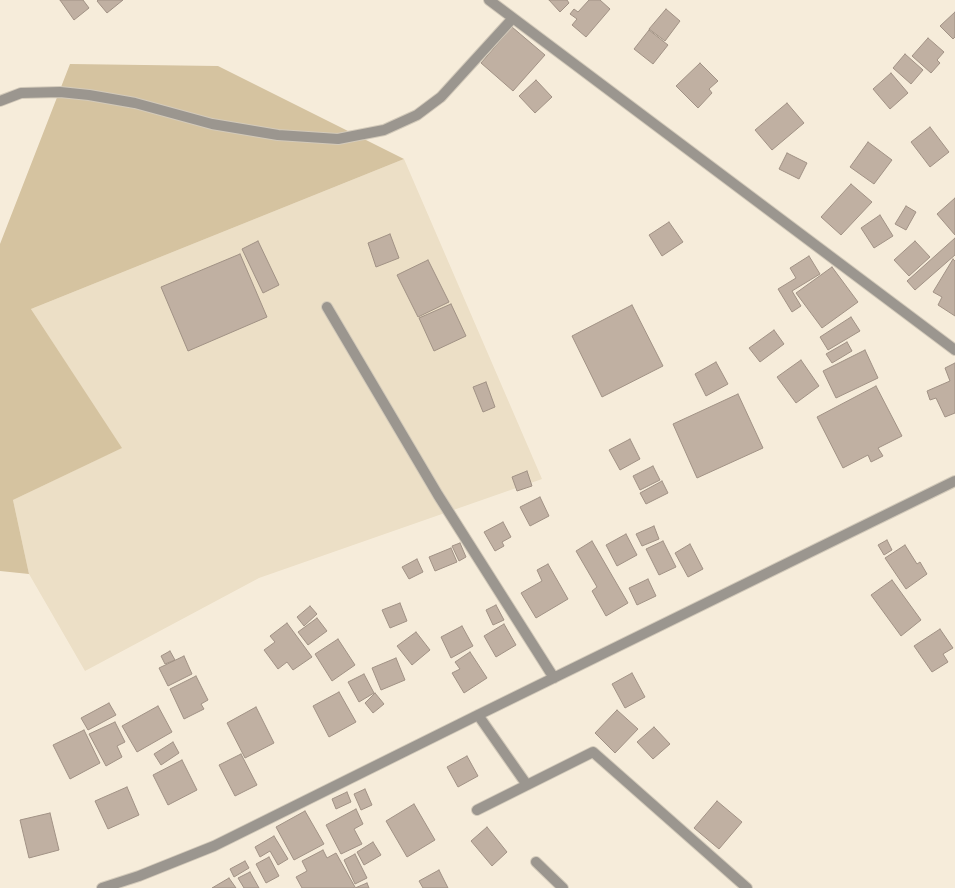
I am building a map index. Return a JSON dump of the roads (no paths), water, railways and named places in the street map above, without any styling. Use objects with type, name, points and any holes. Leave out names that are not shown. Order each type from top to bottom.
[{"type":"street","points":[[489,0],[955,350]]},
{"type":"street","points":[[0,101],[22,94],[60,92],[89,95],[135,104],[212,124],[278,135],[338,139],[384,130],[417,115],[441,96],[513,18]]},
{"type":"street","points":[[327,307],[438,495],[554,678]]},
{"type":"street","points":[[102,888],[139,876],[214,846],[955,481]]},
{"type":"street","points":[[478,715],[527,785]]},
{"type":"street","points":[[477,810],[593,752],[747,888]]},
{"type":"street","points":[[536,862],[563,888]]}]
